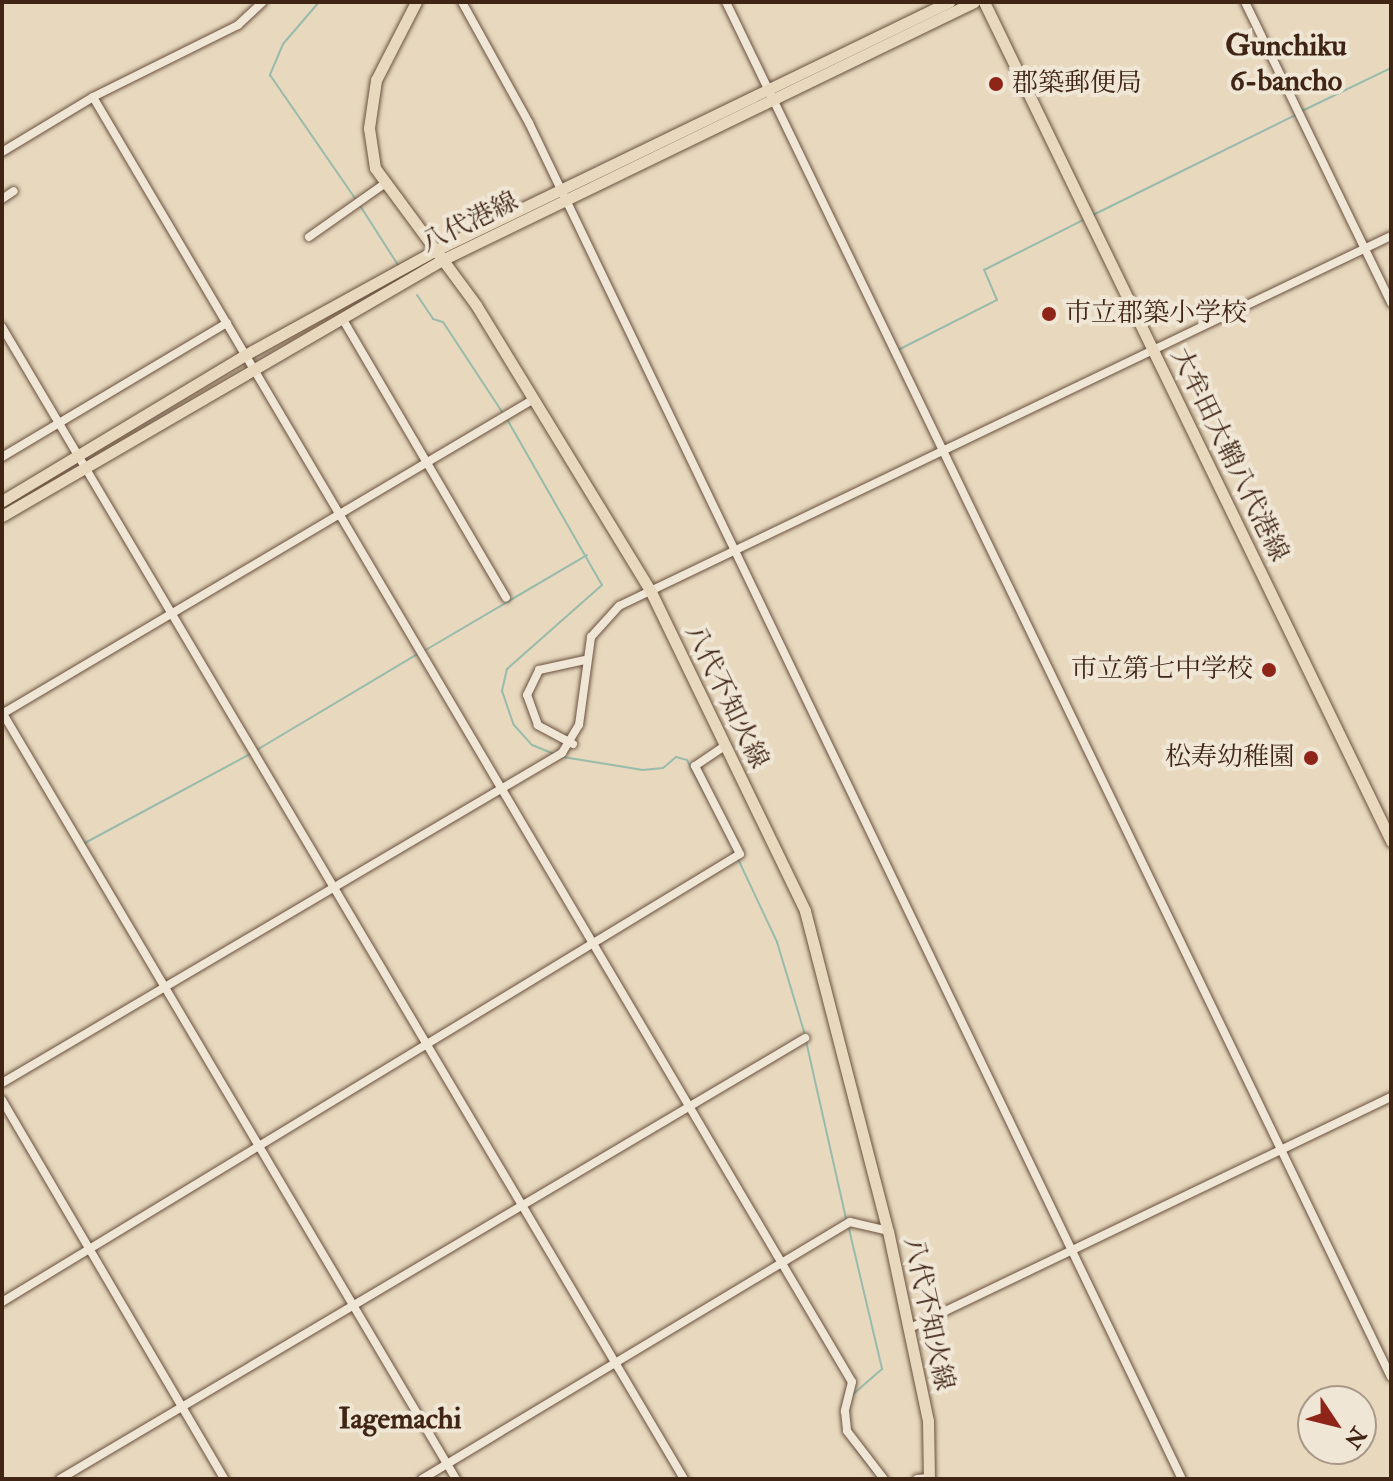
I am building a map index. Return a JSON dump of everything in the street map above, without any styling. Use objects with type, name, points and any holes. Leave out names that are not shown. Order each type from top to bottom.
[{"type":"main road","name":"八代不知火線","points":[[416,2],[371,103],[373,157],[384,184],[441,254],[534,399],[651,592],[819,947],[888,1231],[928,1421],[929,1478]]},
{"type":"main road","name":"八代港線","points":[[770,95],[949,2]]},
{"type":"main road","name":"八代港線","points":[[2,501],[245,355],[441,254],[770,95],[974,2]]},
{"type":"main road","name":"大牟田大鞘八代港線","points":[[984,2],[1391,841]]},
{"type":"main road","name":"八代港線","points":[[2,516],[255,371],[441,254]]},
{"type":"street","points":[[2,152],[93,97],[238,25],[262,2]]},
{"type":"street","points":[[462,2],[736,552],[1182,1479]]},
{"type":"street","points":[[726,2],[939,454],[1391,1377]]},
{"type":"street","points":[[1245,2],[1391,303]]},
{"type":"street","points":[[93,97],[340,512],[501,794],[596,941],[852,1382],[845,1411],[847,1431],[884,1479]]},
{"type":"street","points":[[309,237],[384,184]]},
{"type":"street","points":[[2,199],[14,191]]},
{"type":"street","points":[[2,1083],[332,886],[501,794],[567,748],[585,660],[606,617],[651,592],[1391,236]]},
{"type":"street","points":[[342,318],[506,598]]},
{"type":"street","points":[[2,457],[227,323]]},
{"type":"street","points":[[2,327],[684,1479]]},
{"type":"street","points":[[456,1479],[2,713],[534,399]]},
{"type":"street","points":[[567,748],[538,725],[527,695],[539,670],[585,660]]},
{"type":"street","points":[[2,1302],[256,1143],[740,854],[695,766],[725,746]]},
{"type":"street","points":[[60,1479],[805,1038]]},
{"type":"street","points":[[908,1329],[1391,1097]]},
{"type":"street","points":[[2,1100],[86,1252],[184,1408],[224,1479]]},
{"type":"street","points":[[422,1479],[612,1362],[853,1223],[888,1231]]},
{"type":"street","points":[[917,1479],[929,1478]]},
{"type":"waterway","points":[[319,2],[283,44],[270,75],[355,198]]},
{"type":"waterway","points":[[1302,111],[1391,68]]},
{"type":"waterway","points":[[1091,216],[1297,114]]},
{"type":"waterway","points":[[359,204],[398,265]]},
{"type":"waterway","points":[[898,350],[997,300],[984,270],[1085,219]]},
{"type":"waterway","points":[[417,295],[433,319],[443,322],[504,415]]},
{"type":"waterway","points":[[508,421],[602,585],[507,669],[502,691],[514,725],[532,745],[554,754]]},
{"type":"waterway","points":[[424,651],[587,555]]},
{"type":"waterway","points":[[255,751],[418,654]]},
{"type":"waterway","points":[[83,844],[250,754]]},
{"type":"waterway","points":[[563,757],[643,770],[663,768],[676,757],[687,760],[706,796]]},
{"type":"waterway","points":[[738,859],[777,942],[805,1035]]},
{"type":"waterway","points":[[806,1041],[846,1219]]},
{"type":"waterway","points":[[849,1229],[882,1369],[852,1395]]},
{"type":"waterway","points":[[855,1448],[873,1471]]},
{"type":"place","name":"郡築郵便局","points":[[996,84]]},
{"type":"place","name":"市立郡築小学校","points":[[1049,314]]},
{"type":"place","name":"市立第七中学校","points":[[1269,670]]},
{"type":"place","name":"松寿幼稚園","points":[[1311,758]]},
{"type":"district","name":"Gunchiku 6-bancho","points":[[1286,63]]},
{"type":"district","name":"Iagemachi","points":[[400,1419]]}]
